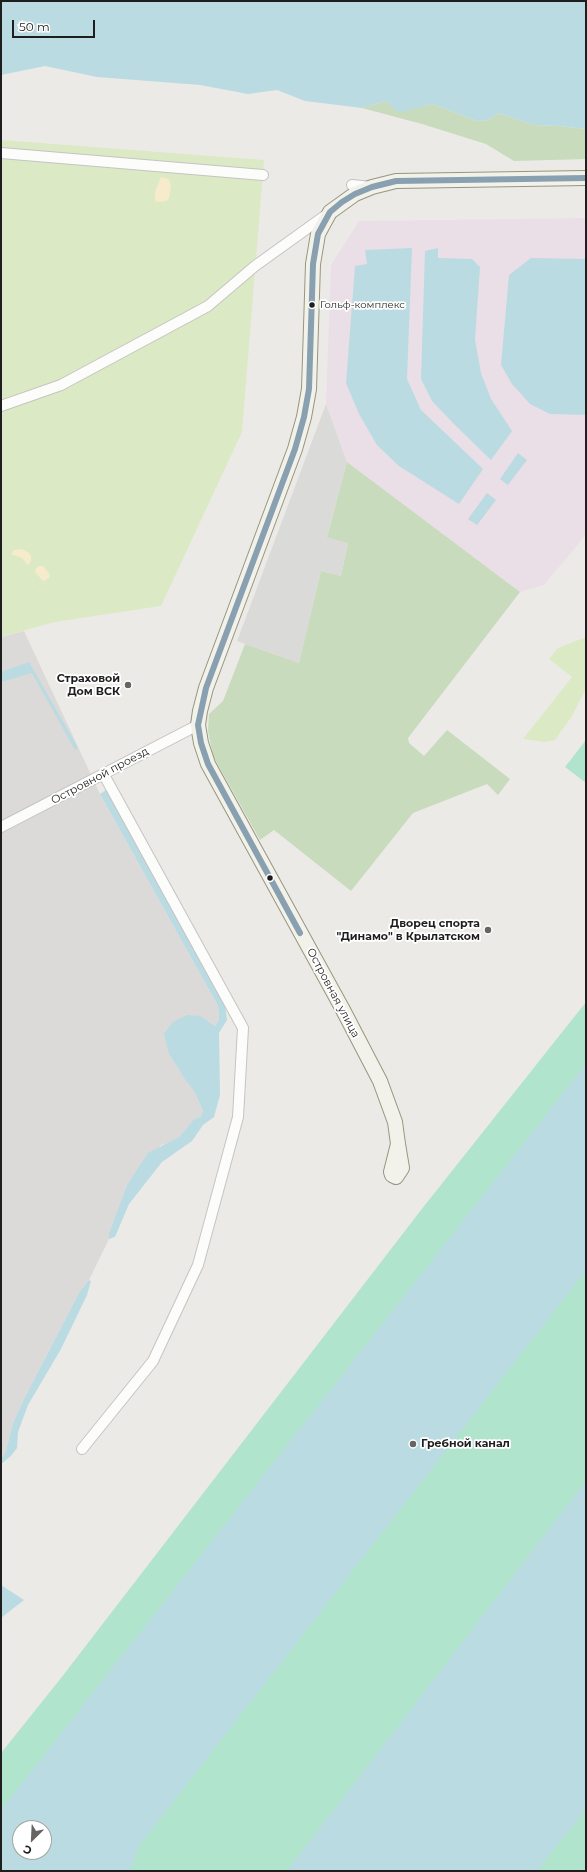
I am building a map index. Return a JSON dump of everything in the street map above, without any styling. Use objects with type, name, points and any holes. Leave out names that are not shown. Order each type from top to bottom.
[{"type":"street","points":[[1,153],[263,175]]},
{"type":"street","name":"Островная улица","points":[[402,1168],[395,1122],[380,1081],[342,1008],[208,764],[201,743],[198,725],[206,688],[295,449],[304,417],[309,389],[313,264],[318,234],[330,212],[355,194],[372,187],[396,181],[586,178]]},
{"type":"street","points":[[352,185],[372,187]]},
{"type":"street","points":[[1,406],[61,385],[208,306],[255,266],[330,212]]},
{"type":"street","name":"Островной проезд","points":[[1,827],[198,725]]},
{"type":"street","points":[[82,1449],[154,1361],[198,1265],[238,1118],[243,1028],[104,775]]},
{"type":"shaded area","points":[[586,218],[586,535],[544,585],[520,592],[347,462],[326,404],[331,265],[359,221]]},
{"type":"shaded area","points":[[326,404],[347,462],[327,536],[348,542],[341,576],[321,571],[299,663],[237,641]]},
{"type":"shaded area","points":[[24,631],[100,794],[218,1006],[219,1020],[215,1026],[201,1016],[169,1054],[194,1091],[203,1111],[201,1117],[194,1119],[179,1137],[169,1143],[161,1145],[127,1185],[109,1233],[109,1239],[89,1280],[80,1291],[25,1397],[13,1423],[6,1451],[1,1459],[1,637]]},
{"type":"green space","points":[[386,101],[399,112],[432,104],[477,121],[489,120],[498,113],[534,125],[586,129],[586,159],[514,161],[486,144],[422,124],[362,108]]},
{"type":"green space","points":[[1,140],[264,160],[242,432],[161,606],[55,622],[1,637]]},
{"type":"green space","points":[[347,462],[520,592],[408,738],[409,743],[424,756],[447,730],[510,779],[498,795],[487,784],[413,813],[351,891],[274,830],[260,840],[213,756],[208,731],[209,714],[223,701],[245,644],[299,663],[321,571],[341,576],[348,543],[327,537]]},
{"type":"green space","points":[[586,637],[586,689],[572,716],[555,740],[544,742],[523,739],[572,677],[549,659],[558,648]]},
{"type":"green space","points":[[586,740],[586,783],[565,767]]},
{"type":"green space","name":"Гребной канал","points":[[586,1002],[586,1871],[1,1871],[1,1753],[61,1678],[421,1210]]},
{"type":"sand","points":[[161,177],[169,179],[171,186],[169,198],[166,201],[158,202],[155,201],[155,192]]},
{"type":"sand","points":[[22,549],[31,556],[31,561],[28,565],[22,558],[11,554],[14,550]]},
{"type":"sand","points":[[43,566],[49,573],[50,577],[46,580],[43,581],[35,572],[36,568]]},
{"type":"water","points":[[1,1],[586,1],[586,129],[534,125],[498,113],[489,120],[477,121],[432,104],[399,113],[386,101],[362,108],[305,101],[277,90],[248,94],[200,85],[97,77],[45,66],[1,75]]},
{"type":"water","points":[[412,248],[407,379],[421,410],[483,469],[459,504],[399,466],[377,445],[359,414],[346,383],[355,266],[367,264],[365,250]]},
{"type":"water","points":[[438,248],[438,258],[472,259],[480,267],[475,340],[481,373],[491,399],[512,431],[491,460],[432,401],[421,379],[425,251]]},
{"type":"water","points":[[531,258],[586,259],[586,415],[550,414],[530,404],[512,384],[501,365],[509,275]]},
{"type":"water","points":[[518,453],[527,460],[508,485],[500,479]]},
{"type":"water","points":[[487,493],[496,500],[477,525],[468,519]]},
{"type":"water","points":[[29,662],[78,748],[75,750],[32,673],[1,682],[1,672]]},
{"type":"water","points":[[106,790],[225,1004],[227,1020],[219,1033],[220,1095],[214,1117],[203,1125],[192,1141],[162,1162],[129,1204],[115,1237],[109,1239],[109,1233],[127,1185],[148,1153],[179,1137],[194,1119],[201,1117],[203,1111],[194,1091],[169,1054],[164,1034],[173,1022],[187,1015],[201,1016],[215,1026],[219,1020],[218,1006],[100,794]]},
{"type":"water","name":"Гребной канал","points":[[586,1064],[586,1270],[139,1846],[130,1871],[1,1871],[1,1810]]},
{"type":"water","points":[[89,1280],[91,1281],[87,1295],[61,1349],[28,1405],[18,1432],[17,1448],[11,1456],[1,1464],[1,1459],[6,1451],[13,1423],[25,1397],[80,1291]]},
{"type":"water","points":[[586,1481],[586,1809],[537,1871],[287,1871]]},
{"type":"water","points":[[1,1585],[24,1600],[1,1618]]},
{"type":"transit line","points":[[300,933],[208,764],[201,743],[198,725],[206,688],[295,449],[304,417],[309,389],[313,264],[318,234],[330,212],[342,202],[355,194],[372,187],[396,181],[586,178]]},
{"type":"place","name":"Гольф-комплекс","points":[[312,305]]},
{"type":"place","name":"Страховой Дом ВСК","points":[[128,685]]},
{"type":"place","name":"Дворец спорта \"Динамо\" в Крылатском","points":[[488,930]]},
{"type":"place","name":"Гребной канал","points":[[413,1444]]}]
